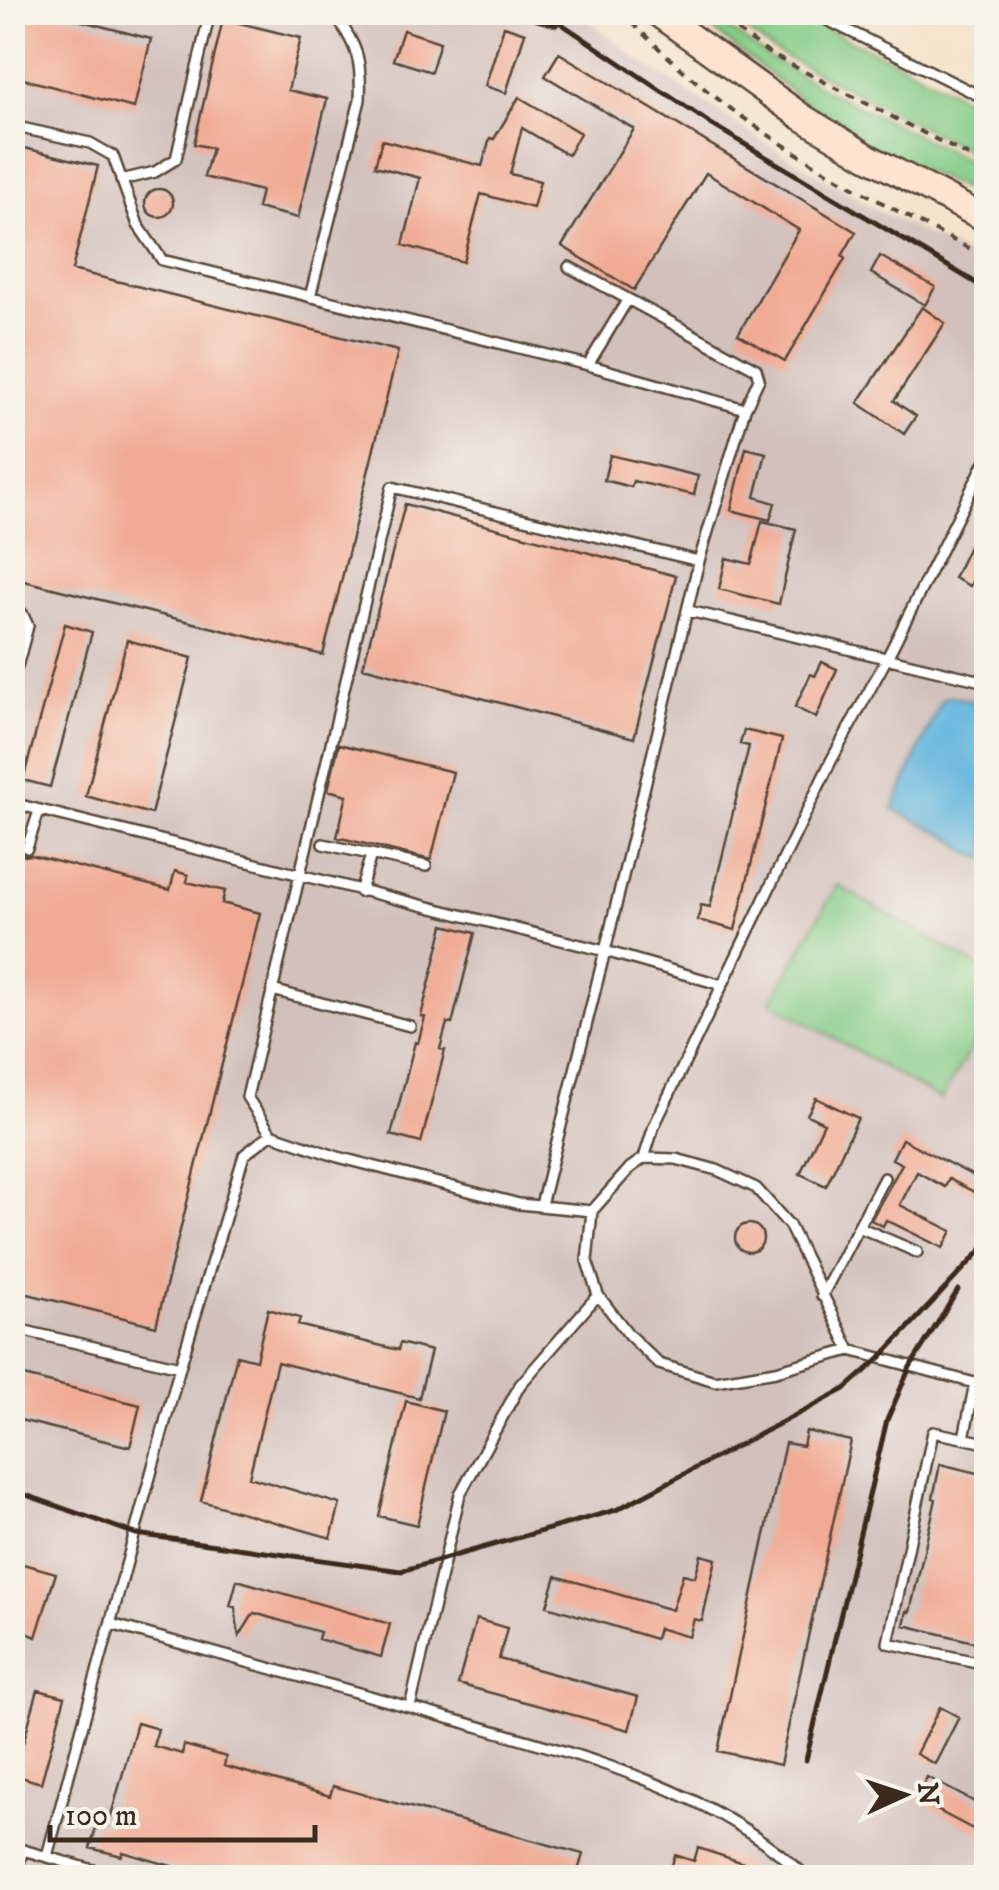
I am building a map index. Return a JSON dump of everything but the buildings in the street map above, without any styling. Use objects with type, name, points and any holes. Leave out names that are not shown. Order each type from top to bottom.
[{"type":"main road","points":[[656,12],[802,117],[986,219]]},
{"type":"lane","points":[[122,180],[155,172],[176,159],[210,12]]},
{"type":"lane","points":[[310,297],[360,100],[358,50],[334,12]]},
{"type":"lane","points":[[811,12],[986,99]]},
{"type":"lane","points":[[12,126],[90,144],[113,156],[138,225],[162,260],[588,365],[745,410]]},
{"type":"lane","points":[[541,1205],[699,561],[745,410],[759,379],[756,369],[569,267]]},
{"type":"lane","points":[[588,365],[628,299]]},
{"type":"lane","points":[[964,1438],[981,1385],[850,1350],[776,1372],[715,1381],[659,1364],[629,1335],[598,1295],[587,1261],[592,1211],[644,1158],[654,1126],[722,985],[986,460]]},
{"type":"lane","points":[[592,1211],[519,1204],[338,1157],[270,1134],[247,1097],[392,487],[699,561]]},
{"type":"lane","points":[[12,611],[22,613],[28,626],[12,685]]},
{"type":"lane","points":[[689,611],[986,682]]},
{"type":"lane","points":[[12,803],[605,951],[722,985]]},
{"type":"lane","points":[[28,848],[39,811]]},
{"type":"lane","points":[[324,844],[426,866]]},
{"type":"lane","points":[[360,892],[372,855]]},
{"type":"lane","points":[[272,990],[410,1026]]},
{"type":"lane","points":[[47,1856],[180,1367],[244,1155],[270,1134]]},
{"type":"lane","points":[[644,1158],[676,1159],[718,1170],[756,1188],[789,1225],[850,1350]]},
{"type":"lane","points":[[822,1296],[884,1178]]},
{"type":"lane","points":[[858,1227],[917,1252]]},
{"type":"lane","points":[[410,1708],[460,1494],[520,1386],[598,1295]]},
{"type":"lane","points":[[12,1328],[180,1367]]},
{"type":"lane","points":[[986,1443],[933,1432],[888,1643],[986,1664]]},
{"type":"lane","points":[[111,1624],[614,1767],[704,1804],[786,1858],[808,1878]]},
{"type":"lane","points":[[14,1878],[22,1850],[111,1874]]},
{"type":"path","points":[[620,12],[704,88],[740,114],[872,198],[986,257]]},
{"type":"path","points":[[711,12],[770,54],[986,164]]},
{"type":"shaded area","points":[[13,13],[580,13],[632,55],[767,144],[877,210],[986,265],[986,1877],[13,1877]]},
{"type":"green space","points":[[691,13],[707,13],[768,57],[830,92],[986,169],[986,181],[978,196],[867,145],[807,104]]},
{"type":"green space","points":[[722,13],[792,13],[906,66],[986,109],[986,160],[772,50]]},
{"type":"green space","points":[[837,885],[986,971],[986,1021],[941,1100],[771,1002]]},
{"type":"water","points":[[951,696],[986,704],[986,859],[968,853],[956,841],[893,809],[941,700]]},
{"type":"railway","points":[[508,12],[556,25]]},
{"type":"railway","points":[[544,12],[711,124],[986,289]]},
{"type":"railway","points":[[12,1490],[136,1534],[401,1571],[616,1510],[845,1389],[880,1358],[986,1245]]},
{"type":"railway","points":[[806,1760],[887,1420],[910,1367],[958,1290]]}]
